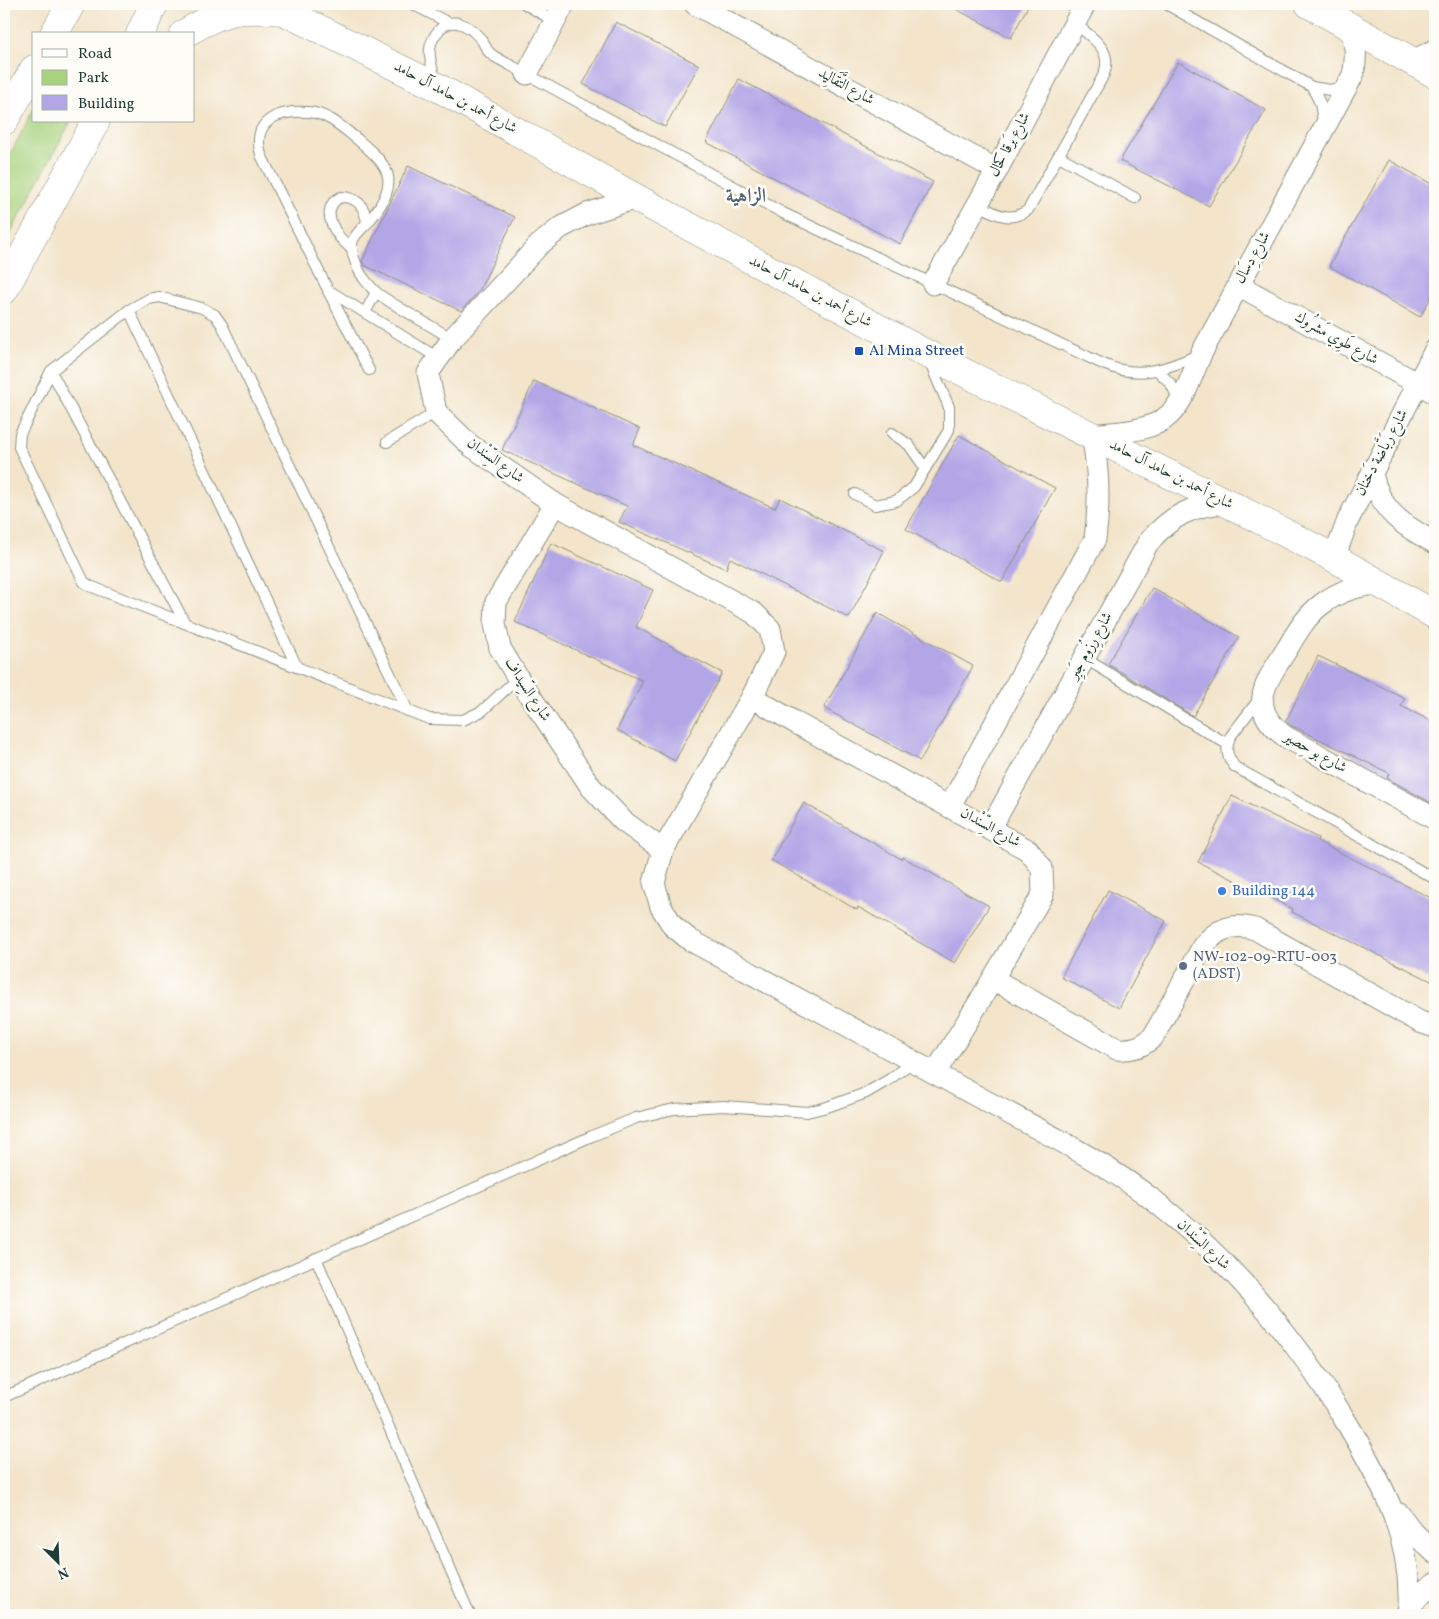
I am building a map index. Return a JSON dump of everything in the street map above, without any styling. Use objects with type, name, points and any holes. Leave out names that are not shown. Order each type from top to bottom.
[{"type":"main road","points":[[141,32],[154,4]]},
{"type":"main road","points":[[1309,4],[1349,26],[1428,62]]},
{"type":"main road","points":[[188,32],[226,12],[276,7]]},
{"type":"main road","name":"شارع أحمد بن حامد آل حامد","points":[[276,7],[437,87],[636,198],[925,353],[1227,503],[1334,558],[1435,615]]},
{"type":"main road","points":[[4,121],[32,72]]},
{"type":"main road","points":[[4,290],[95,122]]},
{"type":"street","name":"شارع التَّقَالِيد","points":[[694,4],[997,170]]},
{"type":"street","name":"شارع بَرقا كحال","points":[[934,284],[1085,4]]},
{"type":"street","points":[[527,74],[559,12]]},
{"type":"street","name":"شارع دِسَال","points":[[1092,435],[1156,424],[1170,415],[1180,401],[1201,354],[1353,75],[1356,63],[1354,38],[1349,26]]},
{"type":"street","points":[[436,412],[428,373],[452,338],[539,245],[560,228],[587,214],[636,198]]},
{"type":"street","name":"شارع طَوِي مَشرُوك","points":[[1238,285],[1427,388]]},
{"type":"street","name":"شارع رَبَّاضة دَخنان","points":[[1334,558],[1348,520],[1372,474],[1427,388],[1435,350]]},
{"type":"street","name":"شارع السِّنْدان","points":[[436,412],[470,445],[555,504],[754,613],[770,629],[774,652],[752,697],[663,850],[654,883],[661,907],[673,926],[690,940],[1092,1158],[1157,1203],[1214,1253],[1252,1293],[1312,1369],[1357,1442],[1389,1502],[1401,1535],[1409,1571],[1407,1612]]},
{"type":"street","points":[[950,806],[1095,538],[1098,518],[1098,476],[1092,435]]},
{"type":"street","points":[[1372,474],[1375,488],[1390,512],[1399,521],[1435,543]]},
{"type":"street","name":"شارع رِزُوم جَبِر","points":[[990,829],[1148,544],[1160,529],[1191,509],[1208,504],[1227,503]]},
{"type":"street","name":"شارع السِّيداف","points":[[555,504],[496,602],[495,624],[500,648],[518,678],[592,787],[623,821],[663,850]]},
{"type":"street","points":[[1262,695],[1265,683],[1301,625],[1322,603],[1349,589],[1379,584]]},
{"type":"street","name":"شارع بو حِصير","points":[[1262,695],[1263,708],[1275,730],[1435,819]]},
{"type":"street","name":"شارع السِّنْدان","points":[[752,697],[1028,850],[1042,868],[1043,894],[935,1073]]},
{"type":"street","points":[[993,979],[1117,1049],[1137,1048],[1154,1037],[1203,946],[1211,936],[1220,930],[1232,926],[1244,926],[1255,929],[1420,1022],[1435,1027]]},
{"type":"street","name":"شارع السِّنْدان","points":[[1389,1502],[1412,1531],[1435,1553]]},
{"type":"street","points":[[1407,1612],[1423,1591],[1435,1583]]},
{"type":"lane","points":[[412,4],[449,22],[458,22],[480,37],[490,53],[783,213],[1113,369],[1138,372],[1157,370],[1201,354]]},
{"type":"lane","points":[[525,4],[559,12]]},
{"type":"lane","points":[[1166,4],[1312,87],[1330,90],[1347,86]]},
{"type":"lane","points":[[437,87],[429,52],[430,41],[449,22]]},
{"type":"lane","points":[[978,204],[1000,216],[1015,217],[1022,214],[1032,204],[1102,78],[1106,67],[1105,53],[1101,46],[1074,23]]},
{"type":"lane","points":[[1312,87],[1322,111],[1324,129]]},
{"type":"lane","points":[[369,370],[261,155],[258,139],[260,131],[270,118],[283,113],[298,111],[313,112],[326,117],[338,124],[383,163],[389,183],[387,194],[382,204],[353,239],[352,248],[357,267],[376,292],[452,338]]},
{"type":"lane","points":[[1059,156],[1135,198]]},
{"type":"lane","points":[[352,248],[343,241],[332,224],[330,209],[332,204],[341,197],[353,198],[363,206],[367,223]]},
{"type":"lane","points":[[328,290],[438,358]]},
{"type":"lane","points":[[365,313],[376,292]]},
{"type":"lane","points":[[408,711],[222,325],[215,315],[202,308],[159,297],[149,299],[129,310],[51,371],[20,434],[18,442],[80,575],[84,582],[90,586],[408,711],[430,719],[463,720],[482,711],[518,678]]},
{"type":"lane","points":[[129,310],[297,667]]},
{"type":"lane","points":[[855,494],[875,505],[896,501],[914,488],[949,430],[949,407],[925,353]]},
{"type":"lane","points":[[1157,370],[1171,384],[1180,401]]},
{"type":"lane","points":[[51,371],[186,624]]},
{"type":"lane","points":[[387,442],[436,412]]},
{"type":"lane","points":[[892,433],[909,445],[925,468]]},
{"type":"lane","points":[[1084,658],[1227,744]]},
{"type":"lane","points":[[1262,695],[1230,737],[1227,744],[1229,760],[1234,767],[1435,879]]},
{"type":"lane","points":[[4,1396],[636,1118],[674,1109],[723,1106],[807,1112],[841,1103],[866,1093],[913,1061]]},
{"type":"lane","points":[[316,1258],[470,1615]]},
{"type":"green space","points":[[32,112],[32,122],[70,122],[4,245],[4,166]]},
{"type":"building","points":[[946,4],[1029,4],[1011,38]]},
{"type":"building","points":[[616,22],[699,65],[665,127],[583,84]]},
{"type":"building","points":[[1178,62],[1266,110],[1209,206],[1120,161]]},
{"type":"building","points":[[739,79],[933,182],[900,244],[706,142]]},
{"type":"building","points":[[1389,160],[1435,186],[1435,290],[1420,317],[1329,266]]},
{"type":"building","points":[[408,166],[515,217],[479,291],[461,311],[364,265],[362,261]]},
{"type":"building","points":[[534,381],[640,429],[633,445],[775,508],[780,498],[884,551],[849,618],[730,558],[726,569],[619,522],[627,506],[502,450]]},
{"type":"building","points":[[959,435],[1055,488],[1002,582],[906,529]]},
{"type":"building","points":[[551,543],[653,590],[636,627],[722,673],[675,761],[617,730],[643,681],[515,622]]},
{"type":"building","points":[[1152,588],[1239,637],[1193,716],[1108,664]]},
{"type":"building","points":[[877,613],[973,666],[920,761],[824,708]]},
{"type":"building","points":[[1318,656],[1405,698],[1401,706],[1435,723],[1435,805],[1387,778],[1389,773],[1292,726],[1286,721]]},
{"type":"building","points":[[1232,796],[1318,838],[1317,841],[1435,900],[1435,983],[1292,912],[1293,909],[1198,862]]},
{"type":"building","points":[[804,803],[901,859],[903,857],[989,906],[955,963],[858,907],[857,910],[771,860]]},
{"type":"building","points":[[1108,890],[1166,921],[1119,1008],[1061,977]]},
{"type":"place","name":"Al Mina Street","points":[[859,351]]},
{"type":"place","name":"Building 144","points":[[1222,891]]},
{"type":"place","name":"NW-102-09-RTU-003 (ADST)","points":[[1183,966]]},
{"type":"district","name":"الزاهية","points":[[746,197]]}]
